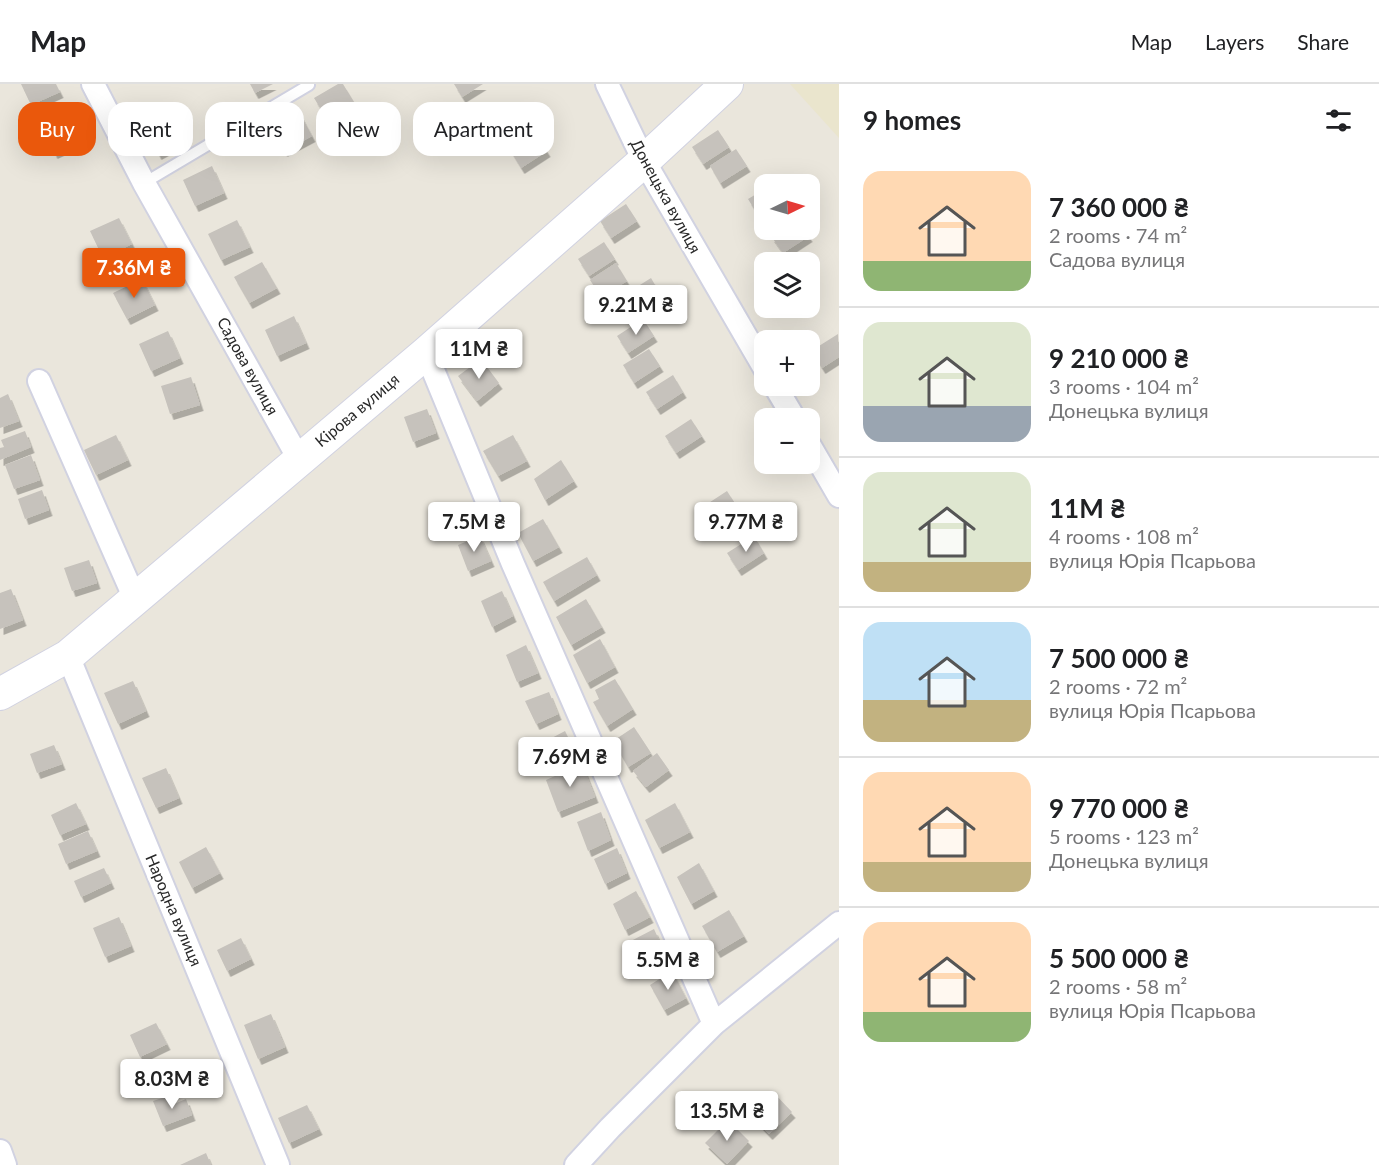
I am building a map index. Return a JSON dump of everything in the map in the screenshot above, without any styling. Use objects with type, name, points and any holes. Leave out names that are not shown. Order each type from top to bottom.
[{"type":"street","name":"Садова вулиця","points":[[93,84],[144,183],[300,459]]},
{"type":"street","name":"Донецька вулиця","points":[[607,84],[644,161],[754,350]]},
{"type":"street","name":"Кірова вулиця","points":[[0,694],[68,656],[426,353],[644,161],[727,84]]},
{"type":"street","points":[[426,353],[518,575],[714,1024]]},
{"type":"street","points":[[39,381],[135,599]]},
{"type":"street","points":[[820,463],[839,496]]},
{"type":"street","points":[[68,656],[213,1001],[278,1165]]},
{"type":"street","points":[[576,1165],[714,1024],[839,923]]},
{"type":"street","points":[[0,1151],[5,1165]]},
{"type":"lane","points":[[144,183],[309,85]]},
{"type":"shaded area","points":[[790,84],[839,84],[839,138]]},
{"type":"building","points":[[21,84],[56,84],[60,92],[38,102],[30,102]]},
{"type":"building","points":[[250,84],[273,84],[255,93]]},
{"type":"building","points":[[338,84],[343,84],[354,102],[316,102],[314,98]]},
{"type":"building","points":[[454,84],[483,84],[462,97]]},
{"type":"building","points":[[304,121],[312,136],[304,140]]},
{"type":"building","points":[[718,130],[729,147],[703,164],[692,147]]},
{"type":"building","points":[[736,149],[747,166],[720,183],[710,166]]},
{"type":"building","points":[[514,156],[539,156],[521,168]]},
{"type":"building","points":[[212,166],[224,193],[195,206],[183,180]]},
{"type":"building","points":[[754,195],[754,209],[748,199]]},
{"type":"building","points":[[626,204],[637,221],[611,238],[600,221]]},
{"type":"building","points":[[119,218],[132,244],[103,258],[90,231]]},
{"type":"building","points":[[237,220],[250,247],[221,260],[208,234]]},
{"type":"building","points":[[774,240],[803,240],[785,252]]},
{"type":"building","points":[[604,242],[615,259],[589,276],[578,259]]},
{"type":"building","points":[[262,262],[277,288],[249,303],[234,277]]},
{"type":"building","points":[[616,263],[627,281],[601,297],[590,280]]},
{"type":"building","points":[[651,278],[661,295],[635,312],[624,295]]},
{"type":"building","points":[[142,279],[155,305],[127,319],[113,293]]},
{"type":"building","points":[[294,316],[306,343],[277,356],[265,330]]},
{"type":"building","points":[[643,319],[654,336],[628,353],[617,336]]},
{"type":"building","points":[[168,331],[180,358],[151,371],[139,344]]},
{"type":"building","points":[[838,334],[839,357],[822,368],[820,365],[820,345]]},
{"type":"building","points":[[649,349],[660,366],[634,383],[623,365]]},
{"type":"building","points":[[481,359],[499,383],[477,401],[458,376]]},
{"type":"building","points":[[673,375],[683,392],[657,409],[646,392]]},
{"type":"building","points":[[191,377],[200,405],[170,414],[161,386]]},
{"type":"building","points":[[8,394],[19,421],[0,428],[0,398]]},
{"type":"building","points":[[427,409],[436,433],[413,442],[404,417]]},
{"type":"building","points":[[691,419],[702,436],[676,453],[665,436]]},
{"type":"building","points":[[25,431],[31,447],[0,460],[0,448],[4,447],[1,440]]},
{"type":"building","points":[[116,435],[128,460],[96,475],[84,450]]},
{"type":"building","points":[[513,435],[527,461],[498,476],[483,451]]},
{"type":"building","points":[[31,455],[40,480],[14,489],[5,465]]},
{"type":"building","points":[[561,460],[574,481],[545,500],[534,479]]},
{"type":"building","points":[[42,490],[49,510],[25,519],[18,499]]},
{"type":"building","points":[[727,491],[738,508],[711,525],[701,508]]},
{"type":"building","points":[[458,504],[468,527],[446,535],[436,512]]},
{"type":"building","points":[[543,519],[559,547],[533,561],[518,533]]},
{"type":"building","points":[[480,536],[491,561],[468,571],[458,545]]},
{"type":"building","points":[[754,536],[764,553],[738,570],[727,553]]},
{"type":"building","points":[[587,557],[597,575],[554,601],[543,582]]},
{"type":"building","points":[[89,560],[97,583],[72,591],[64,568]]},
{"type":"building","points":[[11,589],[23,620],[0,629],[0,593]]},
{"type":"building","points":[[502,591],[513,616],[492,627],[481,601]]},
{"type":"building","points":[[586,599],[602,627],[571,645],[556,617]]},
{"type":"building","points":[[600,639],[615,667],[587,683],[573,655]]},
{"type":"building","points":[[526,645],[538,673],[517,682],[506,655]]},
{"type":"building","points":[[615,679],[633,709],[607,726],[593,702],[599,699],[595,690]]},
{"type":"building","points":[[133,681],[146,711],[118,724],[104,693]]},
{"type":"building","points":[[549,692],[558,714],[536,724],[525,701]]},
{"type":"building","points":[[634,727],[651,753],[628,767],[613,741]]},
{"type":"building","points":[[565,731],[578,757],[558,768],[546,741]]},
{"type":"building","points":[[54,745],[62,764],[37,773],[30,754]]},
{"type":"building","points":[[657,753],[669,770],[646,787],[633,771]]},
{"type":"building","points":[[582,764],[595,797],[558,812],[546,780]]},
{"type":"building","points":[[166,768],[179,798],[156,808],[142,778]]},
{"type":"building","points":[[76,803],[86,824],[60,835],[51,815]]},
{"type":"building","points":[[675,803],[690,832],[659,848],[645,820]]},
{"type":"building","points":[[601,812],[611,840],[588,851],[577,822]]},
{"type":"building","points":[[88,831],[97,851],[66,864],[58,844]]},
{"type":"building","points":[[206,847],[220,873],[192,888],[179,862]]},
{"type":"building","points":[[617,848],[627,873],[605,884],[594,859]]},
{"type":"building","points":[[699,863],[714,891],[691,904],[677,877]]},
{"type":"building","points":[[104,868],[111,883],[81,897],[74,881]]},
{"type":"building","points":[[636,891],[650,917],[625,930],[613,904]]},
{"type":"building","points":[[729,910],[744,936],[717,952],[702,926]]},
{"type":"building","points":[[119,917],[131,946],[105,957],[93,928]]},
{"type":"building","points":[[654,929],[667,958],[641,970],[629,942]]},
{"type":"building","points":[[241,938],[251,959],[227,971],[217,950]]},
{"type":"building","points":[[672,971],[686,998],[664,1010],[650,985]]},
{"type":"building","points":[[271,1014],[285,1047],[258,1059],[244,1025]]},
{"type":"building","points":[[156,1023],[167,1044],[140,1057],[130,1035]]},
{"type":"building","points":[[772,1091],[792,1112],[769,1134],[749,1113]]},
{"type":"building","points":[[171,1095],[174,1104],[186,1099],[192,1115],[163,1126],[153,1101]]},
{"type":"building","points":[[307,1105],[319,1129],[289,1143],[278,1118]]},
{"type":"building","points":[[728,1120],[749,1141],[727,1164],[705,1143]]},
{"type":"building","points":[[206,1153],[211,1165],[180,1165]]}]
